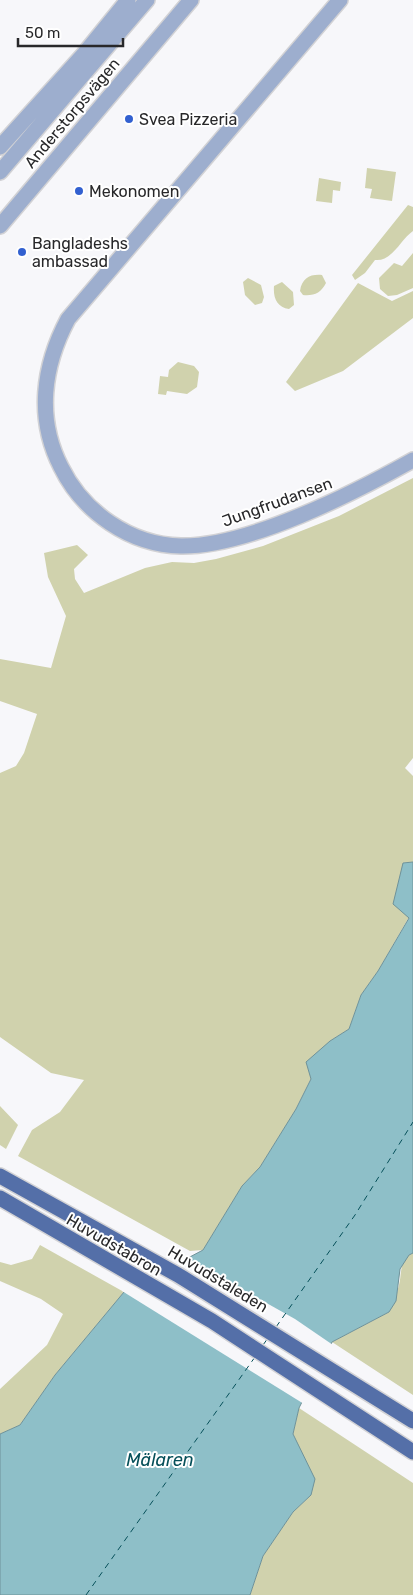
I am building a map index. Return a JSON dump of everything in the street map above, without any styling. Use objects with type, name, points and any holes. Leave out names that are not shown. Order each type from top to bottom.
[{"type":"main road","name":"Huvudstaleden","points":[[0,1176],[178,1274],[413,1421]]},
{"type":"main road","name":"Huvudstabron","points":[[0,1198],[212,1321],[413,1452]]},
{"type":"street","points":[[0,147],[84,54],[128,0]]},
{"type":"street","points":[[0,172],[147,0]]},
{"type":"street","name":"Anderstorpsvägen","points":[[0,226],[191,0]]},
{"type":"street","name":"Jungfrudansen","points":[[340,0],[72,314],[57,340],[50,360],[46,382],[46,421],[51,445],[58,463],[77,493],[90,506],[121,530],[139,538],[161,544],[182,546],[210,544],[248,534],[307,512],[359,489],[413,460]]},
{"type":"green space","points":[[367,168],[396,172],[392,201],[370,198],[372,189],[365,188]]},
{"type":"green space","points":[[319,178],[341,182],[340,191],[333,190],[332,203],[316,201]]},
{"type":"green space","points":[[408,205],[413,207],[413,231],[391,254],[381,260],[375,260],[365,273],[355,280],[352,275]]},
{"type":"green space","points":[[413,253],[413,288],[397,295],[388,296],[380,289],[379,278],[394,263],[402,266]]},
{"type":"green space","points":[[322,275],[326,283],[322,289],[311,295],[303,295],[300,291],[305,280],[310,276]]},
{"type":"green space","points":[[248,278],[261,285],[264,297],[262,303],[255,305],[245,295],[243,282]]},
{"type":"green space","points":[[282,282],[293,292],[294,305],[289,309],[281,306],[275,298],[274,286]]},
{"type":"green space","points":[[358,283],[392,301],[413,291],[413,318],[343,371],[295,391],[286,382]]},
{"type":"green space","points":[[178,362],[194,366],[199,372],[197,387],[187,394],[167,391],[166,395],[158,394],[160,376],[168,377],[169,370]]},
{"type":"green space","points":[[413,478],[413,758],[405,768],[413,776],[413,862],[403,863],[409,917],[378,971],[361,995],[349,1029],[330,1041],[296,1109],[260,1167],[242,1186],[203,1250],[190,1251],[18,1156],[32,1130],[60,1112],[84,1080],[51,1073],[0,1037],[0,773],[16,766],[24,753],[37,714],[0,701],[0,659],[51,668],[66,616],[48,577],[44,553],[77,545],[88,555],[74,569],[75,579],[84,593],[145,568],[172,562],[194,563],[216,559],[263,546],[339,516]]},
{"type":"green space","points":[[0,1106],[18,1125],[6,1149],[0,1145]]},
{"type":"green space","points":[[40,1245],[124,1292],[55,1375],[20,1425],[0,1434],[0,1389],[47,1345],[63,1314],[41,1299],[0,1281],[0,1262],[11,1265],[32,1259]]},
{"type":"green space","points":[[413,1253],[413,1395],[332,1342],[389,1312],[395,1299],[403,1262]]},
{"type":"green space","points":[[299,1408],[413,1483],[413,1595],[250,1595],[263,1556],[293,1512],[311,1495],[314,1479],[293,1434]]},
{"type":"water","name":"Mälaren","points":[[413,862],[413,1253],[409,1255],[400,1269],[396,1301],[389,1312],[332,1342],[299,1408],[293,1434],[315,1479],[311,1495],[293,1512],[263,1556],[250,1595],[0,1595],[0,1434],[20,1425],[55,1375],[124,1292],[203,1250],[242,1186],[260,1167],[296,1109],[311,1079],[306,1062],[330,1041],[349,1029],[361,995],[378,971],[409,918],[393,904],[403,863]]},
{"type":"pier","points":[[185,1257],[295,1319],[333,1345],[304,1404],[122,1291]]},
{"type":"ferry route","points":[[276,1327],[355,1215],[413,1122]]},
{"type":"ferry route","points":[[263,1345],[268,1338]]},
{"type":"ferry route","points":[[86,1595],[255,1357]]},
{"type":"place","name":"Svea Pizzeria","points":[[129,119]]},
{"type":"place","name":"Mekonomen","points":[[79,191]]},
{"type":"place","name":"Bangladeshs ambassad","points":[[22,252]]}]
